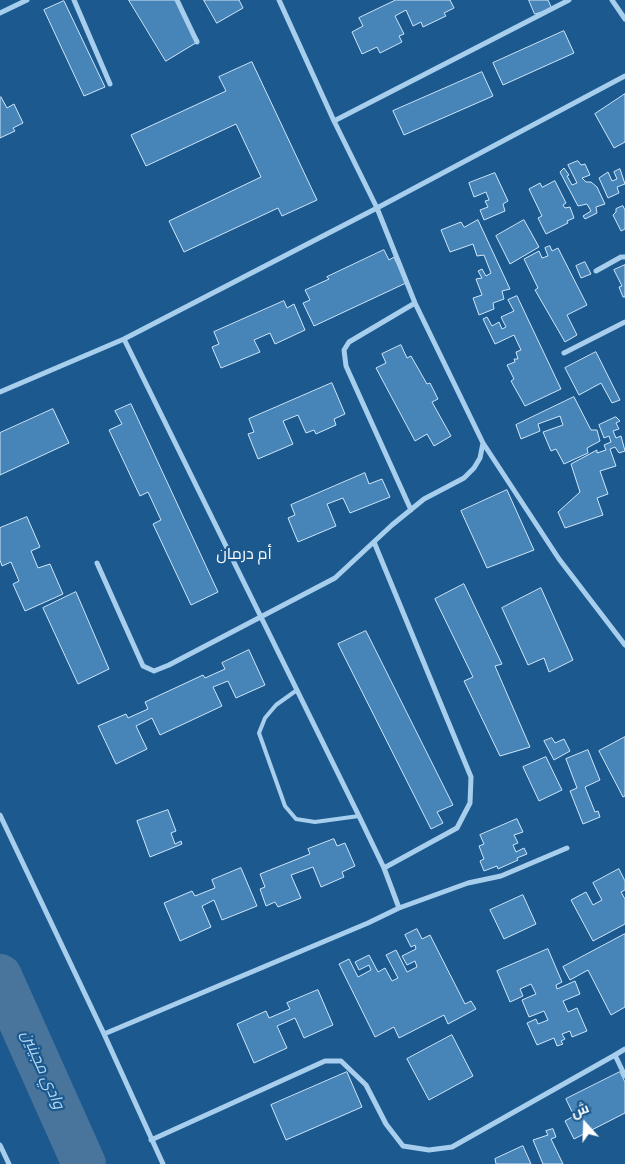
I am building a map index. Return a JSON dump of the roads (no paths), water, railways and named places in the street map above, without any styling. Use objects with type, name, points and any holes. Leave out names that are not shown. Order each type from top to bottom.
[{"type":"street","points":[[0,13],[26,0]]},
{"type":"street","points":[[74,0],[110,84]]},
{"type":"street","points":[[177,0],[197,42]]},
{"type":"street","points":[[279,0],[334,121],[377,208],[415,303],[483,443],[559,559],[625,644]]},
{"type":"street","points":[[334,121],[569,0]]},
{"type":"street","points":[[612,0],[625,19]]},
{"type":"street","points":[[0,392],[124,339],[377,208],[625,76]]},
{"type":"street","points":[[596,271],[621,257],[625,257]]},
{"type":"street","points":[[411,510],[346,366],[344,350],[349,342],[415,303]]},
{"type":"street","points":[[564,354],[625,322]]},
{"type":"street","points":[[124,339],[359,816],[384,868],[399,908]]},
{"type":"street","points":[[97,563],[142,666],[154,671],[169,666],[336,578],[424,499],[464,478],[480,458],[483,443]]},
{"type":"street","points":[[374,542],[471,777],[470,803],[457,828],[384,868]]},
{"type":"street","points":[[0,815],[104,1034],[163,1164]]},
{"type":"street","points":[[104,1034],[368,923],[399,908],[468,883],[500,876],[567,848]]},
{"type":"street","points":[[151,1140],[314,1065],[334,1060],[341,1061],[366,1085],[386,1124],[403,1146],[430,1150],[452,1147],[625,1049]]},
{"type":"street","points":[[614,1055],[625,1076]]},
{"type":"street","points":[[0,1145],[9,1164]]},
{"type":"lane","points":[[297,690],[276,705],[265,718],[259,734],[285,806],[296,819],[315,822],[359,816]]},
{"type":"waterway","name":"وادي مجينين","points":[[0,976],[84,1164]]},
{"type":"district","name":"أم درمان","points":[[244,555]]}]
